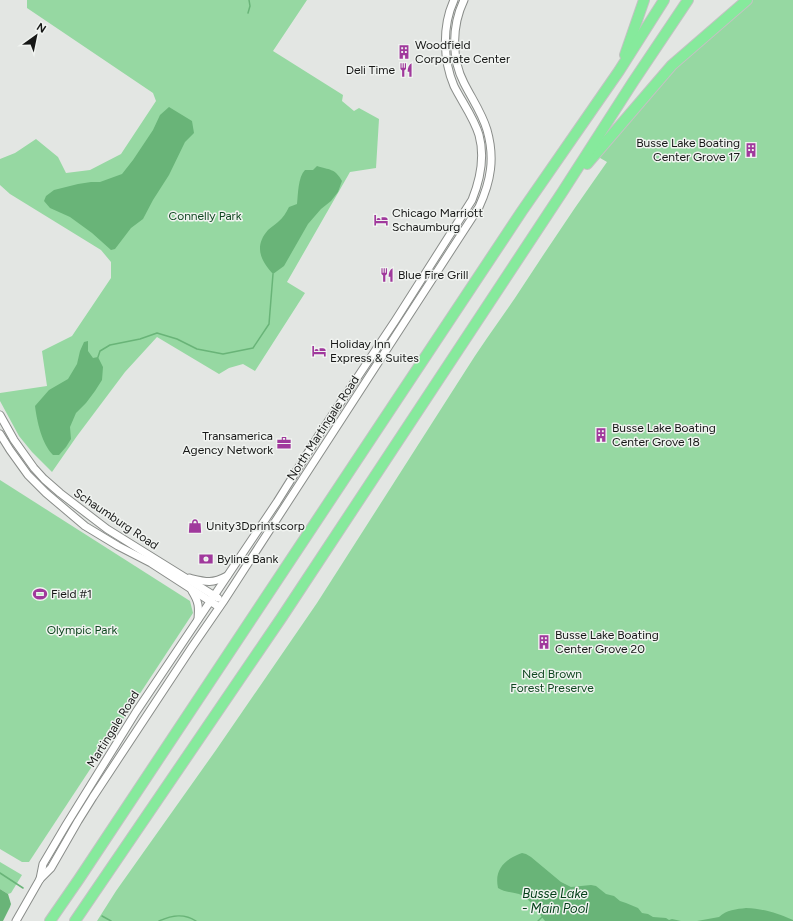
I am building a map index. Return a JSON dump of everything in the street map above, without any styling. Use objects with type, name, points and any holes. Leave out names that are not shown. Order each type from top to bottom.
[{"type":"highway","points":[[619,71],[644,0]]},
{"type":"highway","points":[[50,921],[92,860],[522,211],[619,71],[664,0]]},
{"type":"highway","points":[[75,921],[282,617],[564,191],[633,82],[688,0]]},
{"type":"highway","points":[[564,191],[672,65],[747,0]]},
{"type":"street","name":"North Martingale Road","points":[[212,599],[277,502],[472,200],[477,189],[480,177],[482,155],[479,135],[454,85],[445,48],[448,17],[454,0]]},
{"type":"street","name":"North Martingale Road","points":[[221,605],[300,485],[484,197],[491,170],[491,155],[487,131],[480,112],[463,81],[456,57],[455,31],[457,19],[464,0]]},
{"type":"street","name":"Schaumburg Road","points":[[0,416],[14,440],[34,468],[60,493],[107,529],[183,577],[221,605]]},
{"type":"street","name":"Schaumburg Road","points":[[0,434],[28,475],[75,518],[118,546],[151,564],[189,588],[212,599]]},
{"type":"street","points":[[183,577],[214,582],[228,576]]},
{"type":"street","points":[[189,588],[199,604],[198,620]]},
{"type":"street","name":"Martingale Road","points":[[40,879],[43,864],[80,801],[136,712],[212,599]]},
{"type":"street","name":"Martingale Road","points":[[16,921],[40,879],[51,868],[93,797],[221,605]]},
{"type":"green space","name":"Connelly Park","points":[[27,0],[307,0],[273,51],[343,95],[342,101],[354,111],[359,108],[379,119],[376,168],[350,172],[287,282],[305,293],[255,371],[243,364],[229,368],[219,374],[157,337],[125,372],[52,472],[32,452],[19,436],[0,401],[0,393],[47,386],[42,351],[72,336],[111,278],[111,262],[101,250],[10,194],[0,185],[0,159],[15,153],[36,139],[58,157],[66,173],[90,170],[121,154],[156,101],[153,93],[27,8]]},
{"type":"green space","name":"Ned Brown Forest Preserve","points":[[747,0],[793,0],[793,921],[97,921],[116,891],[216,750],[317,603],[476,354],[607,162],[595,155],[672,65]]},
{"type":"green space","name":"Olympic Park","points":[[0,480],[190,601],[193,613],[29,862],[22,862],[0,849]]},
{"type":"green space","points":[[0,862],[22,875],[11,893],[8,894],[0,889]]},
{"type":"water","points":[[169,107],[192,121],[194,133],[185,142],[169,175],[143,219],[131,228],[115,249],[111,250],[92,233],[70,217],[50,208],[44,201],[46,196],[54,190],[78,184],[100,182],[122,174],[153,130],[160,115]]},
{"type":"water","points":[[317,166],[331,170],[337,174],[342,181],[338,192],[308,224],[284,266],[273,274],[268,269],[260,253],[261,242],[268,230],[281,219],[289,207],[297,204],[301,177],[305,170],[313,170]]},
{"type":"water","points":[[88,341],[88,351],[93,358],[98,357],[103,367],[102,380],[86,403],[76,413],[70,427],[71,439],[66,447],[59,455],[53,455],[43,439],[35,406],[49,390],[68,379],[77,364],[84,342]]},
{"type":"water","name":"Busse Lake - Main Pool","points":[[522,853],[531,857],[561,882],[571,887],[596,886],[606,894],[614,896],[620,901],[638,908],[642,913],[653,917],[681,921],[545,921],[526,898],[519,894],[498,888],[497,881],[499,870],[511,858]]},
{"type":"water","points":[[0,889],[8,894],[11,904],[3,921],[0,921]]},
{"type":"water","points":[[735,909],[759,909],[781,915],[793,921],[697,921],[719,917],[728,911]]},
{"type":"waterway","points":[[248,13],[250,6],[249,0]]},
{"type":"waterway","points":[[98,357],[100,351],[110,345],[140,339],[157,333],[177,339],[197,349],[223,354],[253,348],[269,324],[273,274]]},
{"type":"waterway","points":[[0,873],[23,888]]},
{"type":"waterway","points":[[102,916],[111,921]]},
{"type":"waterway","points":[[159,921],[169,917],[178,916],[191,918],[196,921]]},
{"type":"waterway","points":[[538,921],[542,917]]},
{"type":"place","name":"Woodfield Corporate Center","points":[[404,52]]},
{"type":"place","name":"Deli Time","points":[[406,70]]},
{"type":"place","name":"Busse Lake Boating Center Grove 17","points":[[751,150]]},
{"type":"place","name":"Chicago Marriott Schaumburg","points":[[381,220]]},
{"type":"place","name":"Blue Fire Grill","points":[[387,275]]},
{"type":"place","name":"Holiday Inn Express & Suites","points":[[319,351]]},
{"type":"place","name":"Busse Lake Boating Center Grove 18","points":[[601,435]]},
{"type":"place","name":"Transamerica Agency Network","points":[[284,443]]},
{"type":"place","name":"Unity3Dprintscorp","points":[[195,526]]},
{"type":"place","name":"Byline Bank","points":[[206,559]]},
{"type":"place","name":"Field #1","points":[[40,594]]},
{"type":"place","name":"Busse Lake Boating Center Grove 20","points":[[544,642]]}]
